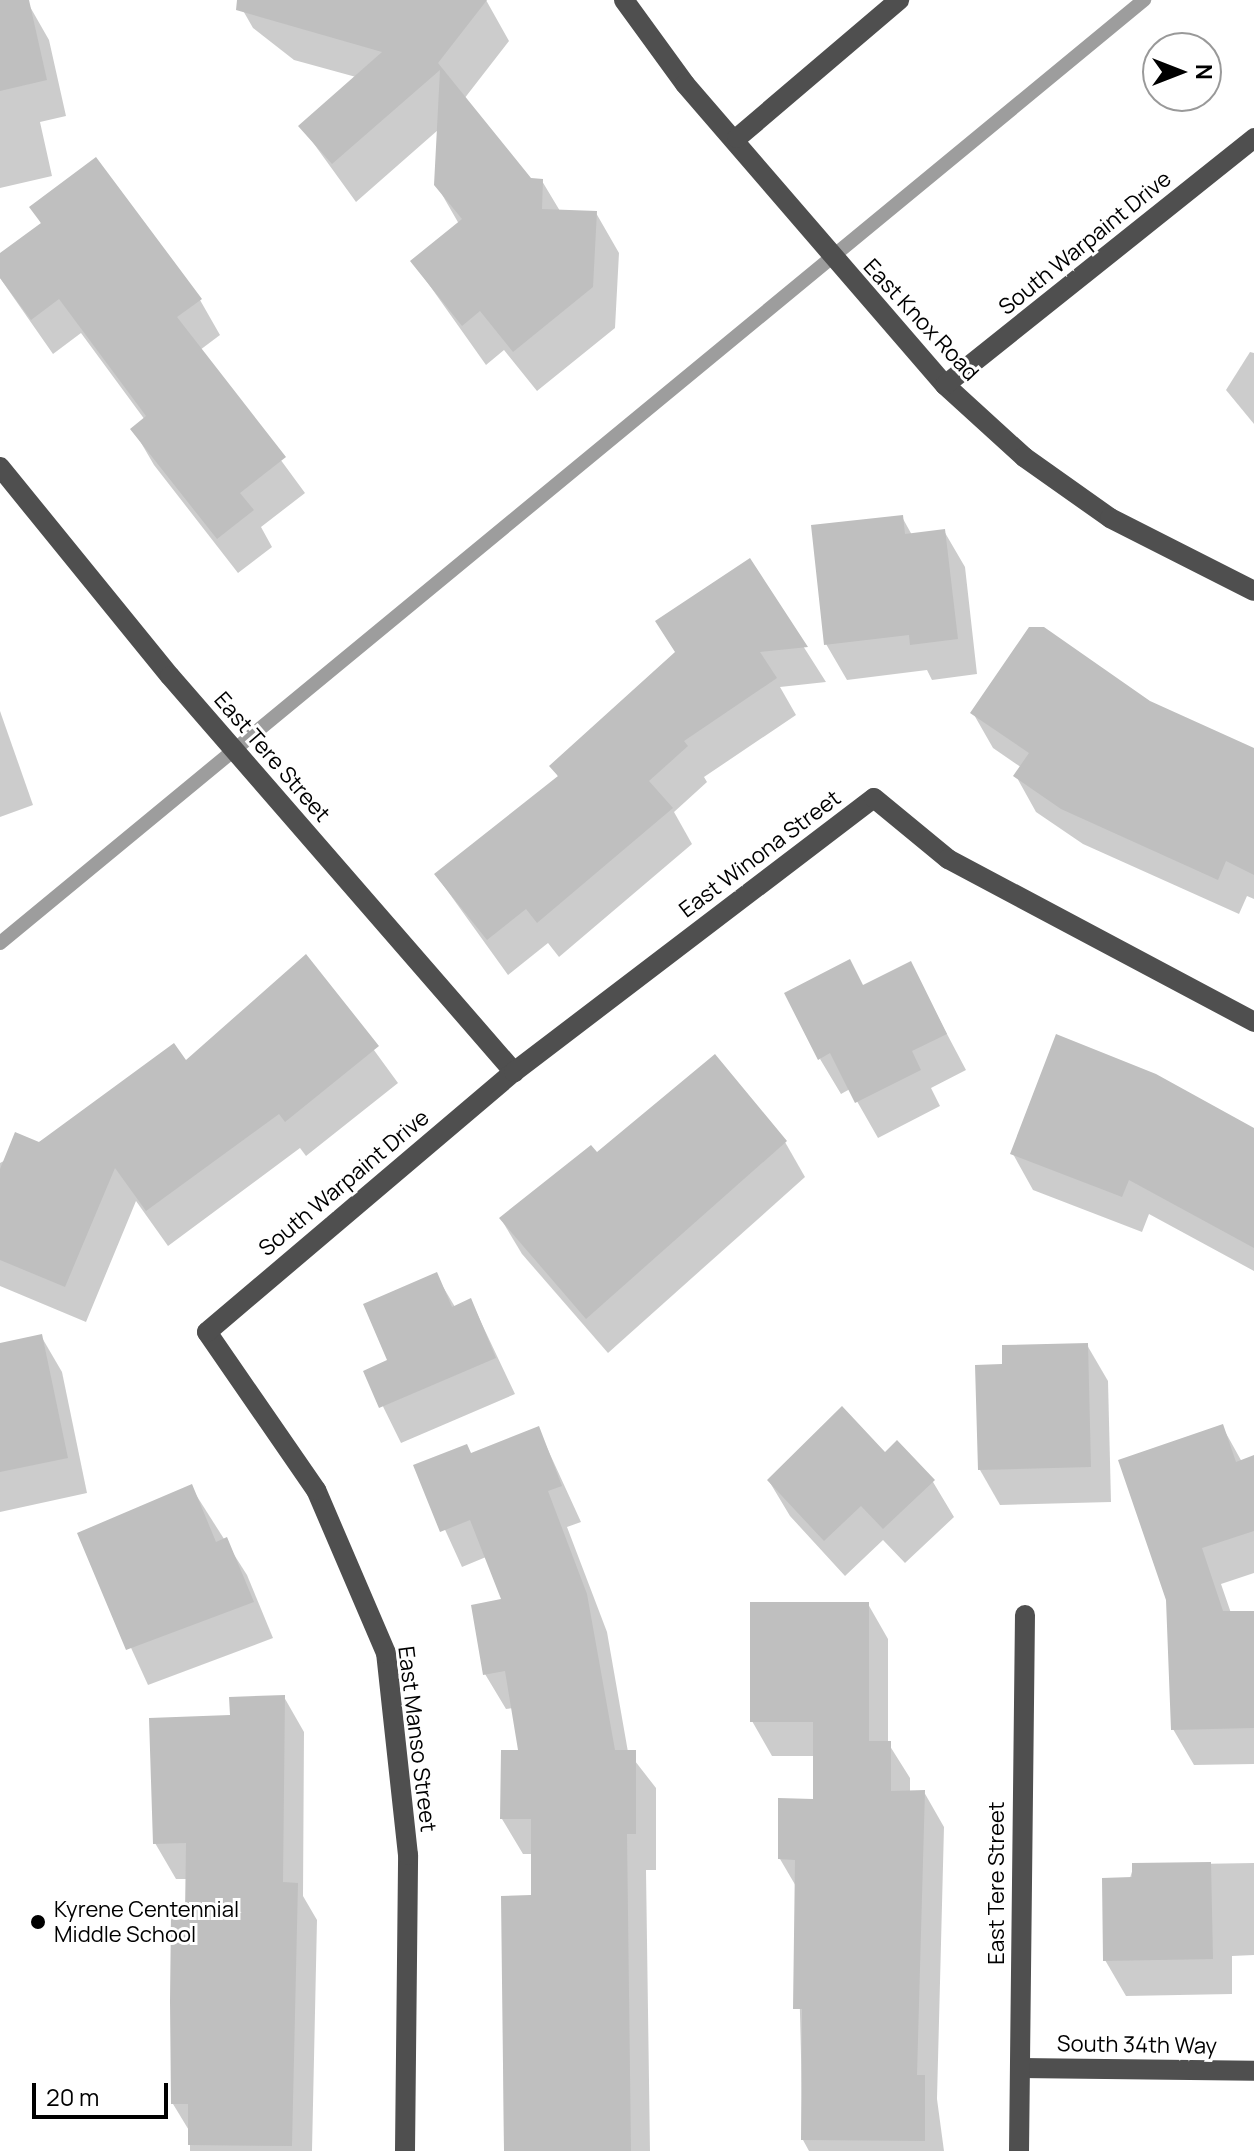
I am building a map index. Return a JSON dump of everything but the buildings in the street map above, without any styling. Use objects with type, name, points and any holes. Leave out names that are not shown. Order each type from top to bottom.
[{"type":"street","name":"East Knox Road","points":[[624,0],[685,84],[737,138],[882,318],[945,385],[1024,457],[1110,518],[1254,591]]},
{"type":"street","points":[[737,138],[899,0]]},
{"type":"street","name":"South Warpaint Drive","points":[[945,385],[1254,138]]},
{"type":"street","name":"East Tere Street","points":[[0,467],[170,676],[514,1072]]},
{"type":"street","name":"East Winona Street","points":[[514,1072],[874,798],[948,859],[1254,1022]]},
{"type":"street","name":"South Warpaint Drive","points":[[207,1332],[514,1072]]},
{"type":"street","name":"East Manso Street","points":[[207,1332],[316,1490],[386,1653],[408,1855],[405,2151]]},
{"type":"street","name":"East Tere Street","points":[[1019,2151],[1025,1615]]},
{"type":"street","name":"South 34th Way","points":[[1020,2068],[1254,2071]]},
{"type":"waterway","points":[[0,943],[1144,0]]},
{"type":"place","name":"Kyrene Centennial Middle School","points":[[38,1922]]}]
